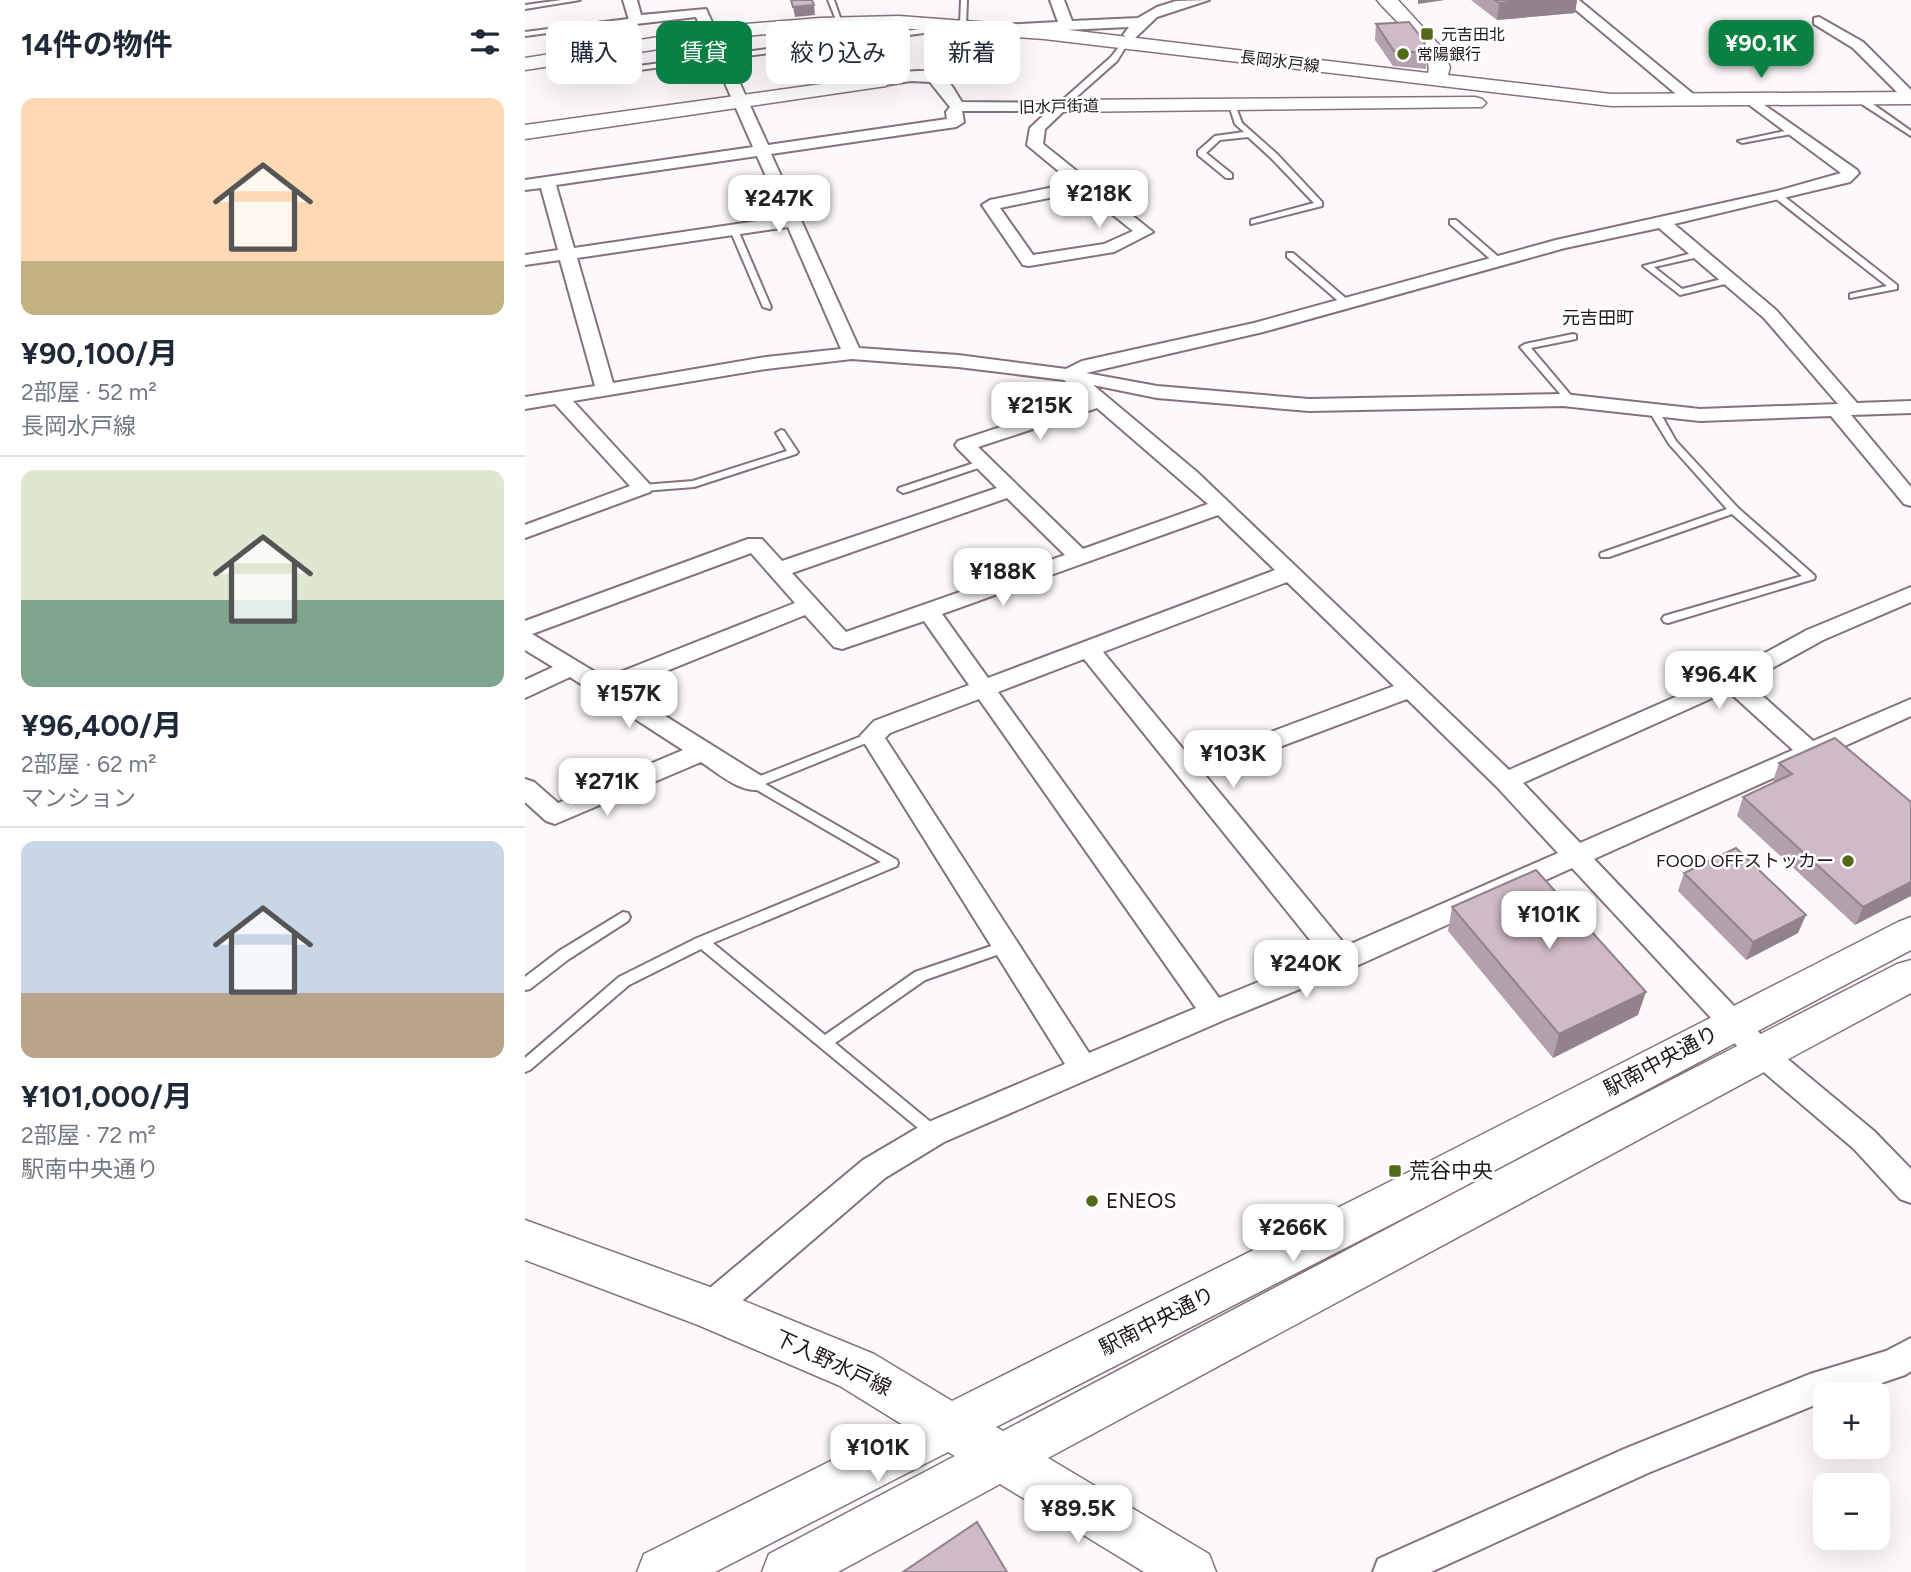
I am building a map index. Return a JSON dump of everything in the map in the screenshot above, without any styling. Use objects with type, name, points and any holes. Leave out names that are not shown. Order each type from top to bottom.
[{"type":"street","points":[[630,0],[636,20],[701,12],[705,21]]},
{"type":"street","points":[[1057,0],[1066,24]]},
{"type":"street","points":[[1125,43],[1139,22],[1155,12],[1185,1],[1202,0]]},
{"type":"street","points":[[1387,0],[1434,51],[1440,67],[1436,80]]},
{"type":"street","points":[[1571,0],[1693,101]]},
{"type":"street","points":[[1020,27],[1139,22]]},
{"type":"street","points":[[1819,22],[1858,46],[1911,98]]},
{"type":"street","name":"長岡水戸線","points":[[1020,31],[1611,100],[1911,98]]},
{"type":"street","name":"長岡水戸線","points":[[525,64],[656,44]]},
{"type":"street","points":[[525,186],[956,122],[953,112],[958,107],[934,78],[910,78]]},
{"type":"street","points":[[732,84],[852,353]]},
{"type":"street","points":[[525,132],[865,84]]},
{"type":"street","name":"旧水戸街道","points":[[958,107],[1611,100]]},
{"type":"street","points":[[1069,375],[1082,367],[1257,328],[1562,244],[1778,196],[1844,179],[1851,173],[1752,101]]},
{"type":"street","points":[[1061,106],[1038,128],[1035,145],[1086,185],[1145,232],[1108,248],[1028,261],[990,205],[1086,185]]},
{"type":"street","points":[[547,182],[605,389]]},
{"type":"street","points":[[525,260],[793,221]]},
{"type":"street","points":[[1662,222],[1770,314],[1911,500]]},
{"type":"street","points":[[525,403],[766,363],[852,353],[958,361],[1069,375],[1157,392],[1309,405],[1571,401],[1700,415],[1911,407]]},
{"type":"street","points":[[1069,375],[1190,476],[1506,781],[1579,856],[1747,1039],[1864,1140],[1911,1189]]},
{"type":"street","points":[[525,532],[643,488],[559,397]]},
{"type":"street","points":[[1080,558],[965,445],[1099,401]]},
{"type":"street","points":[[779,570],[1011,490]]},
{"type":"street","points":[[525,629],[755,544],[842,642],[1220,507]]},
{"type":"street","points":[[1083,1068],[872,736],[882,727],[1289,573]]},
{"type":"street","points":[[1506,781],[1731,681],[1815,635],[1911,594]]},
{"type":"street","points":[[605,687],[809,605]]},
{"type":"street","points":[[929,612],[1214,1012]]},
{"type":"street","points":[[525,640],[605,687],[701,752],[754,783]]},
{"type":"street","points":[[1089,649],[1342,960]]},
{"type":"street","points":[[525,690],[572,667]]},
{"type":"street","points":[[1731,681],[1809,751]]},
{"type":"street","points":[[1189,772],[1410,689]]},
{"type":"street","points":[[710,1308],[874,1168],[934,1133],[1342,960],[1911,707]]},
{"type":"street","points":[[525,788],[555,815],[701,752]]},
{"type":"street","name":"駅南中央通り","points":[[787,1572],[1604,1136],[1911,932]]},
{"type":"street","name":"駅南中央通り","points":[[662,1572],[1412,1192],[1747,1039],[1911,975]]},
{"type":"street","name":"下入野水戸線","points":[[525,1240],[710,1308],[857,1370],[1191,1572]]},
{"type":"street","points":[[1391,1572],[1636,1461],[1810,1390],[1893,1364],[1911,1354]]},
{"type":"lane","points":[[525,6],[577,0]]},
{"type":"lane","points":[[831,0],[840,21]]},
{"type":"lane","points":[[963,21],[964,0]]},
{"type":"lane","points":[[525,34],[636,20]]},
{"type":"lane","points":[[752,52],[924,31]]},
{"type":"lane","points":[[1061,106],[1114,60],[1125,43]]},
{"type":"lane","points":[[1860,99],[1911,134]]},
{"type":"lane","points":[[1231,104],[1240,124],[1319,204],[1254,222]]},
{"type":"lane","points":[[1742,141],[1794,131]]},
{"type":"lane","points":[[1229,176],[1201,153],[1218,138],[1250,134]]},
{"type":"lane","points":[[1778,196],[1894,287],[1853,296]]},
{"type":"lane","points":[[1453,222],[1499,262]]},
{"type":"lane","points":[[734,230],[767,307]]},
{"type":"lane","points":[[1700,254],[1647,266],[1680,292],[1730,280]]},
{"type":"lane","points":[[1290,255],[1346,303]]},
{"type":"lane","points":[[1571,401],[1525,347],[1573,337]]},
{"type":"lane","points":[[1654,411],[1672,442],[1734,510],[1810,577],[1668,619]]},
{"type":"lane","points":[[643,488],[694,484],[793,452],[781,433]]},
{"type":"lane","points":[[903,491],[983,463]]},
{"type":"lane","points":[[1605,555],[1734,510]]},
{"type":"lane","points":[[754,783],[872,736]]},
{"type":"lane","points":[[525,1066],[624,981],[702,942],[892,863],[754,783]]},
{"type":"lane","points":[[525,985],[563,955],[623,918]]},
{"type":"lane","points":[[702,942],[934,1133]]},
{"type":"lane","points":[[825,1043],[920,976],[1006,946]]},
{"type":"building","points":[[791,0],[812,0],[814,5],[793,7]]},
{"type":"building","points":[[1495,0],[1530,0],[1499,3]]},
{"type":"building","points":[[1409,22],[1424,41],[1427,53],[1394,51],[1376,24]]},
{"type":"building","name":"FOOD OFFストッカー","points":[[1835,738],[1911,802],[1911,882],[1863,907],[1743,797],[1792,774],[1779,763]]},
{"type":"building","points":[[1736,848],[1806,915],[1753,942],[1684,873]]},
{"type":"building","points":[[1536,870],[1646,992],[1559,1034],[1452,907]]},
{"type":"building","points":[[977,1522],[1007,1572],[903,1572]]},
{"type":"place","name":"元吉田北","points":[[1427,34]]},
{"type":"place","name":"常陽銀行","points":[[1403,54]]},
{"type":"place","name":"FOOD OFFストッカー","points":[[1848,861]]},
{"type":"place","name":"荒谷中央","points":[[1395,1171]]},
{"type":"place","name":"ENEOS","points":[[1092,1201]]},
{"type":"district","name":"元吉田町","points":[[1598,318]]}]
